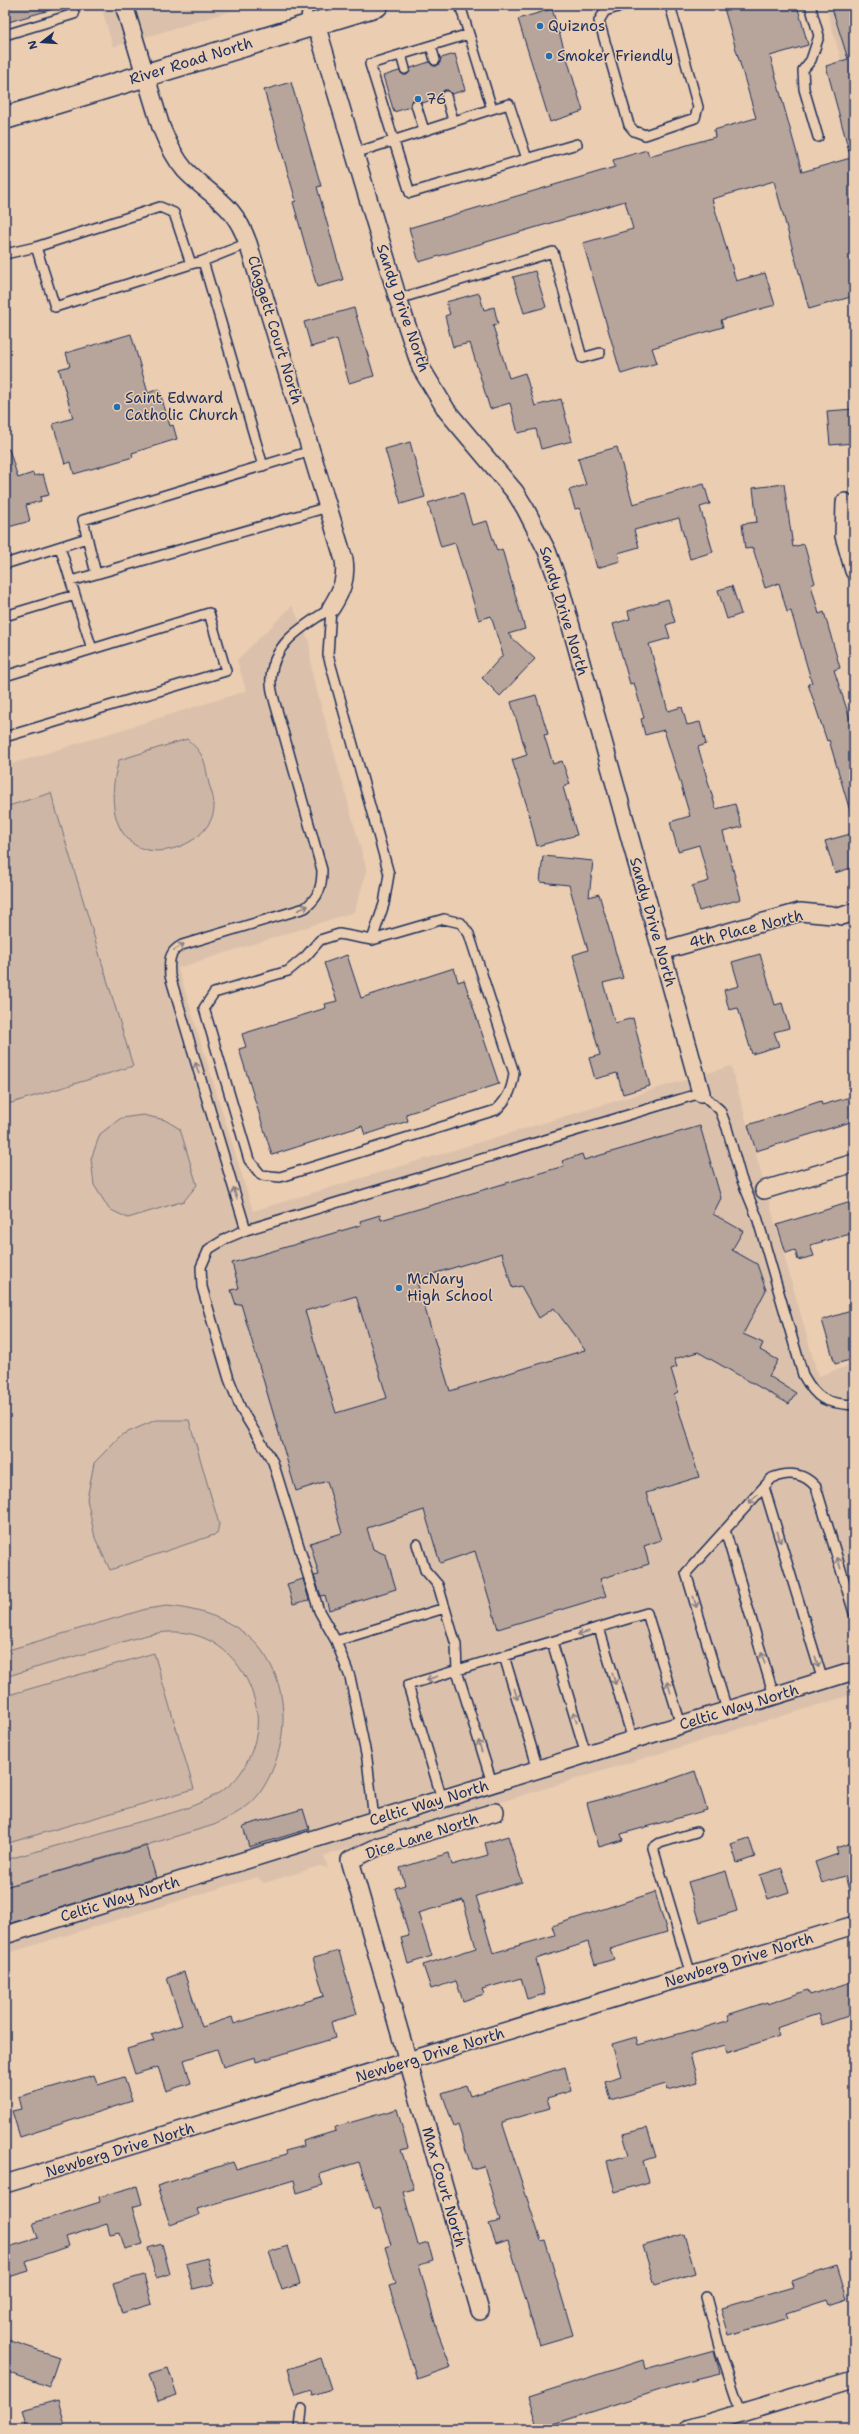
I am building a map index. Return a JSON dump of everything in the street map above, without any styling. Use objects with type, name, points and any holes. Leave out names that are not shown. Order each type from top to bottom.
[{"type":"main road","name":"River Road North","points":[[5,118],[145,75],[310,19],[352,8],[377,5]]},
{"type":"street","name":"Claggett Court North","points":[[124,5],[161,127],[176,158],[186,170],[232,210],[241,224],[248,243],[328,507],[346,574],[339,595],[331,608]]},
{"type":"street","name":"Sandy Drive North","points":[[310,19],[355,154],[398,299],[421,368],[447,411],[515,492],[538,529],[547,551],[560,587],[701,1093]]},
{"type":"street","points":[[845,502],[844,536],[854,571]]},
{"type":"street","name":"4th Place North","points":[[661,951],[800,912],[843,914]]},
{"type":"street","points":[[764,1190],[854,1163]]},
{"type":"street","name":"Celtic Way North","points":[[5,1935],[854,1671]]},
{"type":"street","name":"Dice Lane North","points":[[350,1860],[380,1846],[495,1812]]},
{"type":"street","name":"Max Court North","points":[[350,1860],[480,2311]]},
{"type":"street","name":"Newberg Drive North","points":[[5,2184],[854,1925]]},
{"type":"street","points":[[688,2429],[854,2379]]},
{"type":"lane","points":[[5,35],[74,14],[72,5]]},
{"type":"lane","points":[[460,5],[492,109]]},
{"type":"lane","points":[[624,5],[605,11],[599,21],[629,125],[634,132],[645,135],[695,118],[698,106],[670,5]]},
{"type":"lane","points":[[810,5],[819,36],[811,60],[803,70],[804,89],[818,137]]},
{"type":"lane","points":[[470,34],[370,64],[410,193],[577,144]]},
{"type":"lane","points":[[431,46],[435,60]]},
{"type":"lane","points":[[401,55],[405,69]]},
{"type":"lane","points":[[446,96],[453,120]]},
{"type":"lane","points":[[355,154],[453,120],[509,104],[527,159]]},
{"type":"lane","points":[[416,105],[424,130]]},
{"type":"lane","points":[[5,254],[36,247],[160,207],[174,213],[191,264]]},
{"type":"lane","points":[[36,247],[55,307],[203,261],[248,243]]},
{"type":"lane","points":[[398,299],[553,252],[582,358],[600,352]]},
{"type":"lane","points":[[203,261],[263,466]]},
{"type":"lane","points":[[96,574],[83,520],[311,451]]},
{"type":"lane","points":[[71,581],[328,507]]},
{"type":"lane","points":[[5,564],[87,538]]},
{"type":"lane","points":[[60,547],[92,649]]},
{"type":"lane","points":[[5,616],[75,595]]},
{"type":"lane","points":[[331,608],[328,655],[389,874],[384,904],[372,940]]},
{"type":"lane","points":[[246,1230],[170,976],[170,955],[182,944],[305,908],[319,894],[322,882],[322,870],[275,703],[271,679],[276,656],[293,632],[331,608]]},
{"type":"lane","points":[[5,676],[209,614],[226,671],[5,738]]},
{"type":"lane","points":[[444,919],[461,923],[469,934],[514,1073],[512,1088],[505,1102],[496,1110],[280,1177],[261,1175],[249,1160],[204,1008],[214,993],[288,971],[306,956],[320,940],[339,934],[372,940],[444,919]]},
{"type":"lane","points":[[374,1820],[367,1759],[350,1677],[336,1641],[320,1611],[273,1462],[240,1409],[229,1379],[202,1287],[201,1267],[209,1249],[226,1238],[246,1230],[701,1093],[720,1110],[728,1128],[741,1178],[763,1238],[803,1375],[812,1392],[832,1403],[854,1405]]},
{"type":"lane","points":[[727,1710],[686,1573],[772,1478],[783,1473],[797,1474],[808,1478],[816,1487],[854,1614]]},
{"type":"lane","points":[[764,1487],[823,1681]]},
{"type":"lane","points":[[725,1530],[774,1696]]},
{"type":"lane","points":[[417,1544],[424,1570],[438,1585],[456,1645],[456,1671],[492,1784]]},
{"type":"lane","points":[[336,1641],[445,1608]]},
{"type":"lane","points":[[442,1799],[408,1685],[647,1613],[681,1725]]},
{"type":"lane","points":[[598,1628],[633,1740]]},
{"type":"lane","points":[[552,1642],[586,1754]]},
{"type":"lane","points":[[504,1656],[538,1769]]},
{"type":"lane","points":[[690,1975],[654,1848],[660,1843],[696,1832]]},
{"type":"lane","points":[[706,2297],[721,2353],[741,2413]]},
{"type":"lane","points":[[300,2429],[302,2409]]},
{"type":"shaded area","points":[[101,5],[251,5],[113,47]]},
{"type":"shaded area","points":[[825,5],[854,5],[854,103]]},
{"type":"shaded area","name":"McNary High School","points":[[292,606],[309,640],[312,673],[367,871],[354,912],[178,968],[253,1211],[731,1066],[818,1376],[854,1364],[854,1694],[324,1856],[328,1868],[320,1866],[264,1883],[257,1877],[5,1954],[5,766],[246,691],[237,660]]},
{"type":"shaded area","points":[[187,739],[201,754],[205,764],[214,802],[212,818],[205,829],[196,838],[184,845],[156,851],[143,849],[132,843],[124,835],[115,815],[113,792],[119,760]]},
{"type":"shaded area","points":[[51,793],[133,1066],[5,1105],[5,807]]},
{"type":"shaded area","points":[[143,1115],[165,1120],[180,1129],[197,1185],[184,1201],[128,1218],[109,1209],[94,1185],[91,1159],[100,1134],[121,1118]]},
{"type":"shaded area","points":[[156,1420],[189,1420],[219,1524],[217,1534],[110,1570],[95,1538],[87,1499],[94,1463],[121,1435]]},
{"type":"shaded area","points":[[167,1606],[205,1613],[228,1623],[250,1638],[259,1647],[270,1663],[278,1681],[282,1700],[283,1720],[281,1740],[269,1777],[259,1794],[250,1804],[214,1825],[5,1887],[5,1860],[191,1806],[226,1788],[246,1764],[254,1744],[257,1723],[257,1713],[249,1685],[235,1661],[225,1651],[200,1637],[175,1632],[165,1632],[143,1636],[5,1677],[5,1651],[146,1609]]},
{"type":"shaded area","points":[[154,1653],[194,1789],[5,1844],[5,1696]]},
{"type":"building","points":[[5,5],[53,5],[53,9],[5,23]]},
{"type":"building","points":[[723,5],[797,5],[808,45],[770,56],[802,172],[854,157],[854,296],[809,309],[774,181],[712,199],[736,281],[765,273],[775,305],[721,320],[723,327],[652,348],[657,363],[621,374],[583,243],[633,229],[625,201],[419,262],[409,228],[615,167],[613,160],[647,150],[649,156],[715,137],[714,130],[756,118]]},
{"type":"building","points":[[831,5],[854,5],[854,150],[849,151],[826,66],[848,59]]},
{"type":"building","points":[[552,9],[583,111],[550,122],[518,19]]},
{"type":"building","points":[[455,54],[465,90],[452,94],[448,90],[444,90],[440,98],[422,103],[415,99],[411,101],[410,107],[394,112],[383,76],[399,71],[403,75],[407,75],[411,68],[429,62],[433,66],[437,66],[441,58]]},
{"type":"building","points":[[291,82],[321,186],[317,187],[343,280],[317,287],[293,202],[296,201],[264,90]]},
{"type":"building","points":[[535,271],[546,307],[524,313],[513,277]]},
{"type":"building","points":[[479,293],[484,310],[494,307],[498,324],[493,326],[509,378],[525,373],[535,406],[561,399],[572,441],[541,449],[536,429],[518,433],[510,403],[490,409],[470,343],[453,347],[445,316],[450,314],[446,302]]},
{"type":"building","points":[[354,308],[374,376],[349,383],[337,339],[311,347],[304,322]]},
{"type":"building","name":"Saint Edward Catholic Church","points":[[131,334],[148,393],[159,389],[170,426],[173,425],[177,439],[132,453],[133,457],[74,474],[71,462],[65,464],[53,424],[73,418],[59,369],[70,366],[66,353]]},
{"type":"building","points":[[854,409],[854,443],[830,445],[827,411]]},
{"type":"building","points":[[410,442],[425,497],[401,504],[385,449]]},
{"type":"building","points":[[617,447],[633,504],[704,484],[710,504],[700,507],[713,552],[690,559],[679,518],[634,530],[639,547],[618,553],[620,561],[597,568],[580,508],[575,509],[569,490],[586,485],[578,458]]},
{"type":"building","points":[[9,449],[18,478],[33,473],[34,476],[43,474],[49,495],[40,497],[41,501],[26,505],[30,521],[5,528],[5,450]]},
{"type":"building","points":[[784,484],[793,547],[804,544],[815,583],[811,585],[819,614],[824,612],[840,668],[834,670],[854,731],[854,811],[850,811],[829,740],[827,741],[808,684],[812,683],[791,611],[787,612],[779,583],[765,588],[753,548],[745,549],[742,524],[757,522],[753,488]]},
{"type":"building","points":[[463,493],[472,525],[487,521],[497,551],[502,549],[525,629],[508,634],[535,659],[500,696],[482,678],[503,655],[491,616],[479,620],[455,543],[441,547],[428,503]]},
{"type":"building","points":[[732,586],[741,614],[727,619],[718,590]]},
{"type":"building","points":[[668,599],[675,622],[666,625],[670,638],[649,644],[668,711],[682,707],[687,725],[700,722],[706,744],[698,747],[716,809],[735,804],[742,827],[723,832],[741,899],[699,911],[692,886],[709,881],[699,845],[678,851],[670,822],[690,816],[664,730],[645,735],[641,719],[644,718],[634,683],[630,684],[613,624],[630,619],[628,611]]},
{"type":"building","points":[[536,695],[548,734],[544,735],[553,764],[562,761],[570,784],[563,787],[577,835],[537,846],[527,806],[512,760],[527,755],[511,702]]},
{"type":"building","points":[[854,833],[854,867],[835,873],[825,841]]},
{"type":"building","points":[[543,856],[593,861],[589,897],[599,894],[623,978],[603,983],[615,1023],[633,1018],[650,1086],[623,1094],[617,1073],[595,1079],[589,1058],[600,1055],[573,955],[588,950],[569,885],[540,882]]},
{"type":"building","points":[[760,954],[775,1005],[782,1003],[789,1028],[774,1032],[779,1046],[752,1054],[738,1008],[729,1010],[724,990],[739,986],[732,962]]},
{"type":"building","points":[[347,955],[361,998],[454,968],[458,982],[464,980],[499,1084],[406,1114],[408,1121],[365,1135],[362,1126],[272,1155],[239,1049],[246,1047],[242,1034],[326,1008],[325,1004],[337,1001],[324,963]]},
{"type":"building","points":[[854,1096],[854,1121],[756,1151],[748,1125],[821,1101],[822,1105]]},
{"type":"building","points":[[700,1126],[721,1198],[713,1214],[743,1231],[732,1250],[757,1264],[766,1290],[743,1334],[763,1343],[760,1350],[778,1360],[769,1376],[796,1393],[789,1404],[698,1352],[674,1359],[677,1367],[671,1369],[678,1392],[674,1394],[699,1477],[646,1493],[661,1540],[644,1546],[649,1564],[600,1579],[606,1596],[498,1629],[475,1551],[440,1563],[424,1510],[367,1528],[373,1549],[386,1555],[396,1589],[329,1610],[325,1595],[321,1596],[314,1576],[319,1575],[310,1543],[342,1533],[327,1481],[296,1491],[241,1304],[236,1305],[231,1290],[239,1288],[232,1263],[361,1225],[360,1221],[380,1215],[381,1220],[564,1166],[562,1161],[582,1154],[584,1160]],"holes":[[[502,1253],[512,1288],[521,1286],[539,1318],[554,1308],[585,1350],[450,1391],[416,1279]],[[356,1296],[387,1398],[336,1413],[305,1311]]]},
{"type":"building","points":[[854,1201],[854,1233],[810,1245],[814,1256],[798,1260],[795,1250],[786,1253],[777,1225]]},
{"type":"building","points":[[854,1310],[854,1359],[835,1364],[822,1320]]},
{"type":"building","points":[[303,1579],[309,1600],[293,1604],[287,1584]]},
{"type":"building","points":[[695,1771],[707,1810],[621,1834],[623,1840],[599,1847],[587,1803],[652,1786]]},
{"type":"building","points":[[303,1809],[309,1829],[249,1847],[243,1826]]},
{"type":"building","points":[[508,1836],[522,1882],[476,1896],[493,1953],[555,1935],[552,1926],[655,1892],[667,1932],[610,1949],[614,1959],[595,1965],[588,1942],[536,1959],[545,1994],[527,1999],[521,1978],[482,1989],[484,1994],[463,2001],[456,1981],[431,1989],[423,1965],[476,1948],[463,1900],[418,1913],[432,1956],[408,1964],[401,1938],[409,1936],[395,1888],[405,1885],[400,1868],[449,1853],[452,1865],[488,1855],[485,1843]]},
{"type":"building","points":[[749,1838],[755,1857],[737,1863],[731,1844]]},
{"type":"building","points":[[854,1842],[854,1893],[850,1894],[845,1876],[822,1883],[815,1862],[838,1854],[836,1848]]},
{"type":"building","points":[[147,1846],[156,1878],[5,1925],[5,1887]]},
{"type":"building","points":[[782,1868],[789,1892],[768,1899],[760,1875]]},
{"type":"building","points":[[726,1871],[737,1911],[700,1922],[688,1882]]},
{"type":"building","points":[[339,1951],[357,2014],[331,2022],[335,2038],[256,2062],[255,2057],[223,2067],[217,2049],[184,2060],[191,2083],[166,2091],[158,2067],[135,2074],[127,2049],[154,2041],[151,2035],[182,2025],[167,1978],[184,1972],[202,2027],[232,2017],[234,2024],[324,1996],[313,1958]]},
{"type":"building","points":[[854,1981],[854,2014],[822,2025],[818,2014],[776,2028],[779,2036],[727,2053],[725,2045],[690,2055],[698,2082],[668,2090],[666,2084],[610,2100],[605,2081],[621,2076],[612,2044],[636,2037],[638,2045],[693,2031],[729,2020],[727,2015],[767,2002],[768,2004],[808,1990],[810,1995]]},
{"type":"building","points":[[565,2067],[571,2091],[547,2098],[550,2108],[502,2122],[541,2241],[545,2240],[573,2335],[539,2345],[508,2240],[496,2244],[489,2224],[500,2221],[484,2166],[472,2169],[458,2125],[454,2127],[442,2093],[466,2085],[470,2096]]},
{"type":"building","points":[[94,2075],[98,2085],[124,2077],[132,2101],[20,2137],[12,2111],[21,2109],[18,2097]]},
{"type":"building","points":[[397,2109],[408,2148],[401,2150],[414,2189],[403,2192],[418,2245],[428,2242],[433,2261],[419,2265],[437,2330],[451,2367],[417,2379],[389,2286],[396,2284],[385,2247],[391,2245],[380,2207],[374,2209],[359,2162],[319,2174],[323,2185],[297,2193],[294,2180],[197,2209],[199,2215],[170,2225],[157,2186],[233,2162],[236,2169],[286,2155],[285,2151],[304,2146],[303,2141],[336,2131],[335,2127]]},
{"type":"building","points":[[647,2128],[656,2157],[643,2161],[649,2182],[615,2192],[607,2161],[629,2155],[623,2134]]},
{"type":"building","points":[[137,2186],[142,2204],[132,2207],[143,2244],[125,2249],[120,2233],[110,2235],[107,2224],[66,2237],[69,2246],[26,2261],[29,2271],[5,2278],[5,2248],[38,2238],[33,2223],[100,2202],[99,2197]]},
{"type":"building","points":[[684,2234],[695,2273],[655,2285],[643,2246]]},
{"type":"building","points":[[162,2244],[170,2274],[156,2278],[148,2248]]},
{"type":"building","points":[[288,2246],[300,2284],[282,2290],[269,2252]]},
{"type":"building","points":[[207,2258],[214,2284],[193,2289],[186,2264]]},
{"type":"building","points":[[837,2266],[847,2299],[829,2305],[827,2300],[787,2313],[789,2318],[729,2335],[721,2308],[793,2287],[791,2281]]},
{"type":"building","points":[[144,2275],[152,2304],[122,2313],[113,2284]]},
{"type":"building","points":[[5,2339],[59,2357],[49,2387],[5,2371]]},
{"type":"building","points":[[714,2350],[720,2374],[679,2384],[538,2429],[528,2397],[643,2360],[645,2369]]},
{"type":"building","points":[[321,2358],[331,2389],[313,2395],[312,2390],[296,2395],[288,2369]]},
{"type":"building","points":[[168,2368],[177,2395],[158,2401],[149,2374]]},
{"type":"building","points":[[58,2400],[66,2429],[27,2429],[22,2410]]},
{"type":"place","name":"Quiznos","points":[[540,26]]},
{"type":"place","name":"Smoker Friendly","points":[[549,56]]},
{"type":"place","name":"76","points":[[418,99]]},
{"type":"place","name":"Saint Edward Catholic Church","points":[[117,407]]},
{"type":"place","name":"McNary High School","points":[[399,1288]]}]
